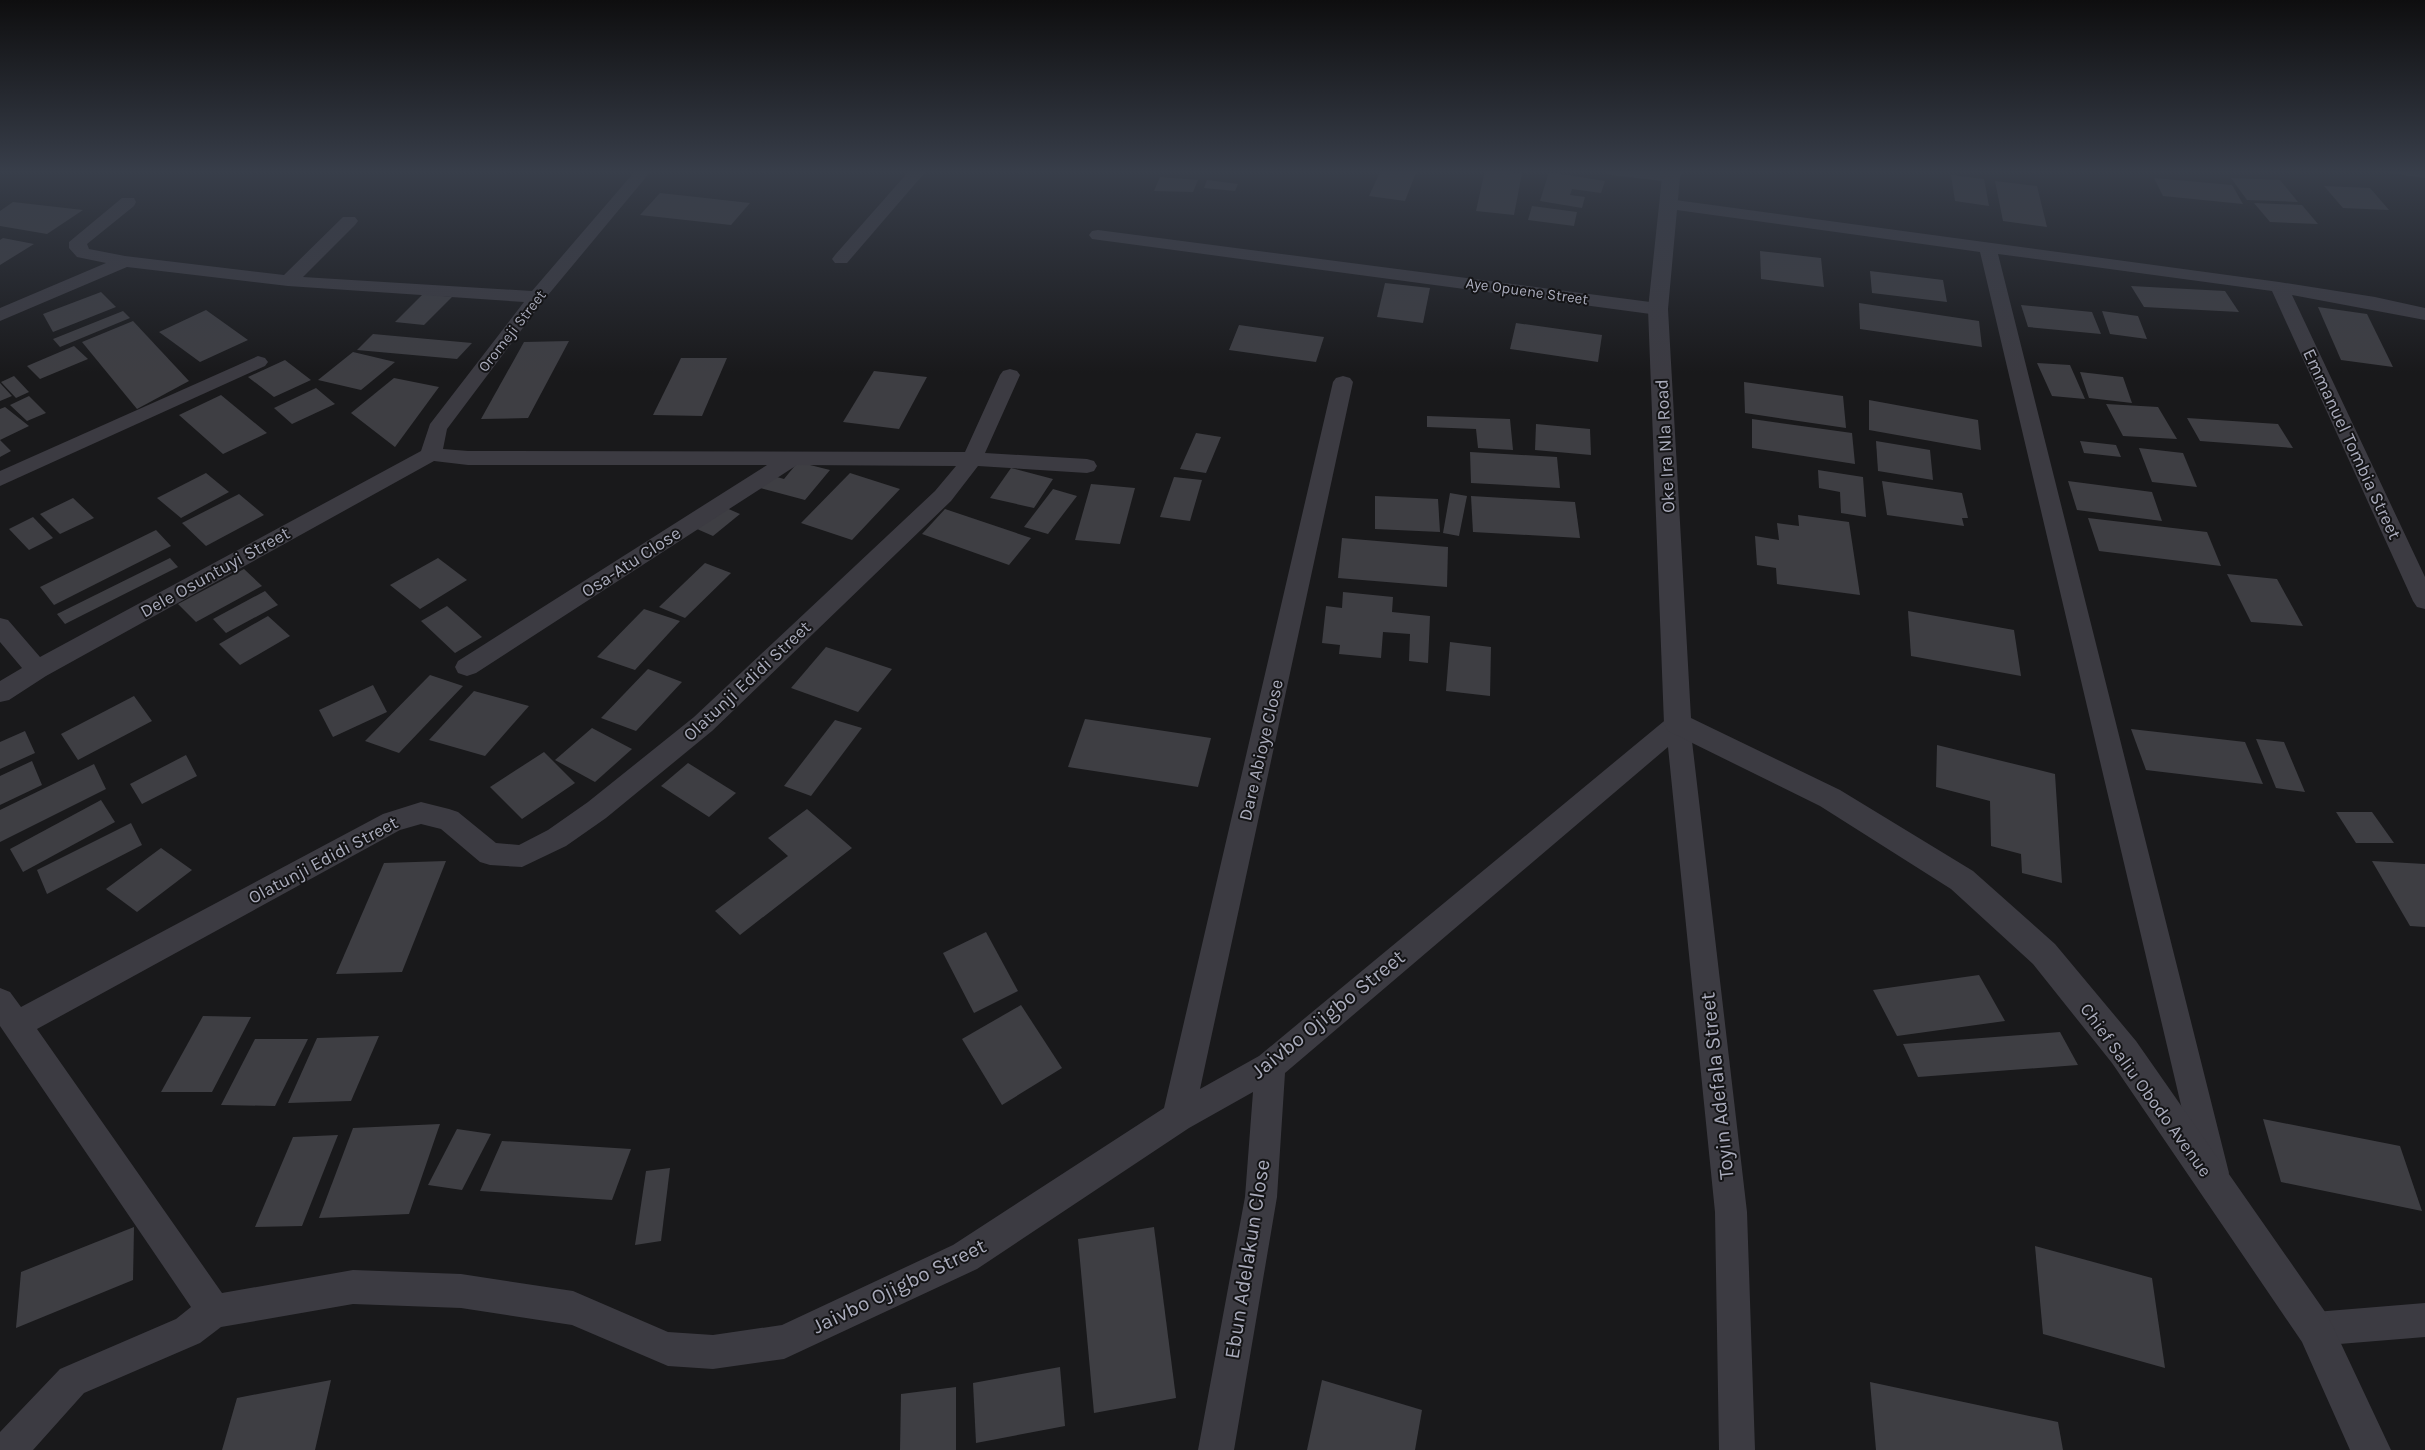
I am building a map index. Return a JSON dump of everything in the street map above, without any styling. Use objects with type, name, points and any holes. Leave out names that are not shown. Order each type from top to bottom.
[{"type":"street","points":[[83,238],[78,242],[78,248],[83,253],[125,261],[288,281],[537,297]]},
{"type":"street","points":[[288,281],[332,238]]},
{"type":"street","name":"Oromeji Street","points":[[431,454],[437,428],[537,297],[587,238]]},
{"type":"street","points":[[841,259],[860,238]]},
{"type":"street","name":"Aye Opuene Street","points":[[1118,238],[1658,309]]},
{"type":"street","name":"Oke Ira Nla Road","points":[[1665,238],[1658,309],[1678,724]]},
{"type":"street","points":[[1913,238],[2279,287],[2375,302],[2425,314]]},
{"type":"street","points":[[1988,248],[2217,1188]]},
{"type":"street","points":[[0,315],[125,261]]},
{"type":"street","name":"Emmanuel Tombia Street","points":[[2279,287],[2425,601]]},
{"type":"street","points":[[0,479],[258,362]]},
{"type":"street","name":"Olatunji Edidi Street","points":[[8,1013],[392,822],[421,813],[449,820],[490,854],[522,856],[557,838],[597,810],[703,724],[943,496],[972,459],[1010,375]]},
{"type":"street","name":"Dare Abioye Close","points":[[1178,1118],[1343,382]]},
{"type":"street","points":[[431,454],[468,458],[794,457],[972,459],[1087,466]]},
{"type":"street","name":"Dele Osuntuyi Street","points":[[0,693],[37,670],[431,454]]},
{"type":"street","name":"Osa-Atu Close","points":[[467,667],[794,457]]},
{"type":"street","points":[[0,626],[37,670]]},
{"type":"street","name":"Chief Saliu Obodo Avenue","points":[[1678,724],[1830,798],[1962,880],[2044,954],[2124,1052],[2314,1329],[2371,1450]]},
{"type":"street","name":"Jaivbo Ojigbo Street","points":[[8,1450],[72,1381],[188,1331],[214,1311],[353,1287],[461,1291],[573,1308],[668,1349],[713,1352],[784,1342],[965,1257],[1178,1118],[1270,1066],[1678,724]]},
{"type":"street","name":"Toyin Adefala Street","points":[[1678,724],[1731,1212],[1737,1450]]},
{"type":"street","points":[[8,1013],[214,1311]]},
{"type":"street","name":"Ebun Adelakun Close","points":[[1216,1450],[1262,1197],[1270,1066]]},
{"type":"street","points":[[2314,1329],[2425,1320]]},
{"type":"building","points":[[3,238],[34,244],[0,265],[0,240]]},
{"type":"building","points":[[1760,251],[1821,258],[1824,287],[1761,279]]},
{"type":"building","points":[[1870,271],[1943,280],[1947,302],[1872,293]]},
{"type":"building","points":[[1385,283],[1430,288],[1423,323],[1377,317]]},
{"type":"building","points":[[2131,286],[2225,291],[2239,312],[2144,307]]},
{"type":"building","points":[[101,292],[116,307],[53,332],[43,314]]},
{"type":"building","points":[[423,294],[452,297],[424,325],[395,322]]},
{"type":"building","points":[[1859,303],[1979,321],[1982,347],[1860,329]]},
{"type":"building","points":[[2021,305],[2092,312],[2101,334],[2028,327]]},
{"type":"building","points":[[2318,307],[2367,314],[2393,367],[2341,360]]},
{"type":"building","points":[[206,310],[248,340],[200,362],[159,332]]},
{"type":"building","points":[[123,311],[130,318],[60,347],[53,339]]},
{"type":"building","points":[[2102,311],[2138,316],[2147,339],[2110,334]]},
{"type":"building","points":[[133,321],[189,381],[137,409],[82,342]]},
{"type":"building","points":[[1516,323],[1602,335],[1598,362],[1510,349]]},
{"type":"building","points":[[1239,325],[1324,337],[1316,362],[1229,350]]},
{"type":"building","points":[[373,334],[472,343],[457,359],[357,350]]},
{"type":"building","points":[[569,341],[528,418],[481,419],[524,342]]},
{"type":"building","points":[[74,346],[88,359],[40,379],[27,366]]},
{"type":"building","points":[[353,352],[395,362],[361,390],[318,380]]},
{"type":"building","points":[[681,358],[727,358],[702,416],[653,415]]},
{"type":"building","points":[[285,360],[311,380],[274,397],[248,377]]},
{"type":"building","points":[[2037,363],[2070,365],[2085,399],[2052,396]]},
{"type":"building","points":[[874,371],[927,377],[899,429],[843,422]]},
{"type":"building","points":[[2080,372],[2123,377],[2132,403],[2089,398]]},
{"type":"building","points":[[14,376],[29,392],[16,398],[1,382]]},
{"type":"building","points":[[394,378],[439,387],[395,447],[351,413]]},
{"type":"building","points":[[1744,382],[1843,396],[1846,428],[1745,413]]},
{"type":"building","points":[[0,383],[12,396],[0,401]]},
{"type":"building","points":[[316,388],[335,404],[292,424],[274,408]]},
{"type":"building","points":[[221,395],[267,433],[223,454],[179,415]]},
{"type":"building","points":[[29,396],[46,413],[27,421],[10,405]]},
{"type":"building","points":[[1869,400],[1978,420],[1981,450],[1869,430]]},
{"type":"building","points":[[2106,404],[2158,407],[2177,439],[2123,436]]},
{"type":"building","points":[[5,407],[29,426],[0,440],[0,409]]},
{"type":"building","points":[[1427,416],[1510,419],[1513,450],[1478,448],[1476,429],[1427,427]]},
{"type":"building","points":[[2187,418],[2278,424],[2293,448],[2200,441]]},
{"type":"building","points":[[1752,419],[1852,433],[1855,464],[1752,448]]},
{"type":"building","points":[[1536,424],[1590,429],[1591,455],[1535,450]]},
{"type":"building","points":[[1196,433],[1221,437],[1206,473],[1180,469]]},
{"type":"building","points":[[0,440],[11,451],[0,457]]},
{"type":"building","points":[[1876,441],[1930,450],[1933,480],[1878,471]]},
{"type":"building","points":[[2080,441],[2116,445],[2121,457],[2084,453]]},
{"type":"building","points":[[2139,448],[2183,453],[2197,487],[2152,482]]},
{"type":"building","points":[[1470,452],[1557,457],[1560,488],[1471,483]]},
{"type":"building","points":[[798,462],[830,470],[805,500],[760,488],[770,475],[784,479]]},
{"type":"building","points":[[1011,468],[1053,479],[1034,508],[990,498]]},
{"type":"building","points":[[1818,470],[1863,477],[1866,517],[1841,513],[1840,492],[1819,488]]},
{"type":"building","points":[[206,473],[229,492],[181,518],[157,498]]},
{"type":"building","points":[[850,473],[900,489],[852,540],[801,523]]},
{"type":"building","points":[[1174,477],[1202,480],[1190,521],[1160,517]]},
{"type":"building","points":[[1882,481],[1962,493],[1968,518],[1962,518],[1964,526],[1887,515]]},
{"type":"building","points":[[2068,481],[2152,492],[2162,521],[2077,510]]},
{"type":"building","points":[[1091,484],[1135,488],[1120,544],[1075,540]]},
{"type":"building","points":[[1053,489],[1077,496],[1048,534],[1024,527]]},
{"type":"building","points":[[1450,493],[1467,496],[1459,536],[1443,533]]},
{"type":"building","points":[[239,494],[264,515],[206,546],[182,523]]},
{"type":"building","points":[[1375,496],[1438,499],[1440,532],[1375,529]]},
{"type":"building","points":[[1471,496],[1575,502],[1580,538],[1473,532]]},
{"type":"building","points":[[73,498],[94,518],[60,534],[40,514]]},
{"type":"building","points":[[724,507],[740,514],[713,536],[697,529]]},
{"type":"building","points":[[945,509],[1031,538],[1009,565],[922,534]]},
{"type":"building","points":[[1798,515],[1849,522],[1860,595],[1777,584],[1776,568],[1757,565],[1755,536],[1779,540],[1777,523],[1799,526]]},
{"type":"building","points":[[33,517],[53,538],[29,550],[9,529]]},
{"type":"building","points":[[2088,518],[2207,532],[2221,566],[2099,551]]},
{"type":"building","points":[[156,530],[171,546],[54,605],[40,587]]},
{"type":"building","points":[[1342,538],[1448,547],[1447,587],[1338,578]]},
{"type":"building","points":[[170,558],[178,567],[65,624],[57,614]]},
{"type":"building","points":[[438,558],[467,580],[420,609],[390,585]]},
{"type":"building","points":[[705,563],[731,573],[685,618],[659,607]]},
{"type":"building","points":[[244,569],[262,586],[196,622],[178,604]]},
{"type":"building","points":[[2227,574],[2277,579],[2303,626],[2251,622]]},
{"type":"building","points":[[265,591],[278,605],[226,633],[213,619]]},
{"type":"building","points":[[1343,592],[1393,597],[1392,612],[1430,616],[1428,663],[1409,661],[1410,634],[1383,632],[1381,658],[1339,654],[1340,645],[1322,643],[1326,606],[1342,608]]},
{"type":"building","points":[[447,606],[482,637],[455,653],[421,621]]},
{"type":"building","points":[[644,609],[680,621],[635,670],[597,657]]},
{"type":"building","points":[[1908,611],[2014,630],[2021,676],[1911,656]]},
{"type":"building","points":[[268,616],[290,636],[240,665],[219,644]]},
{"type":"building","points":[[1450,642],[1491,647],[1490,696],[1446,691]]},
{"type":"building","points":[[826,647],[892,669],[858,712],[791,688]]},
{"type":"building","points":[[648,669],[682,682],[636,731],[601,718]]},
{"type":"building","points":[[430,675],[463,686],[399,753],[365,741]]},
{"type":"building","points":[[373,685],[387,712],[333,737],[319,710]]},
{"type":"building","points":[[474,691],[529,706],[485,756],[429,740]]},
{"type":"building","points":[[134,696],[152,721],[78,760],[61,734]]},
{"type":"building","points":[[1085,719],[1211,738],[1198,787],[1068,767]]},
{"type":"building","points":[[835,720],[862,728],[811,796],[784,786]]},
{"type":"building","points":[[592,728],[632,749],[595,782],[555,760]]},
{"type":"building","points":[[2131,729],[2245,742],[2263,784],[2146,770]]},
{"type":"building","points":[[25,731],[35,753],[0,769],[0,742]]},
{"type":"building","points":[[2256,739],[2284,742],[2305,792],[2276,788]]},
{"type":"building","points":[[1937,745],[2055,774],[2062,883],[2022,873],[2021,854],[1991,846],[1990,801],[1936,787]]},
{"type":"building","points":[[544,752],[575,783],[522,819],[490,787]]},
{"type":"building","points":[[186,755],[197,776],[142,804],[130,784]]},
{"type":"building","points":[[32,761],[42,785],[0,805],[0,776]]},
{"type":"building","points":[[688,763],[736,793],[709,817],[661,786]]},
{"type":"building","points":[[94,764],[106,789],[0,842],[0,810]]},
{"type":"building","points":[[101,800],[115,822],[23,872],[10,849]]},
{"type":"building","points":[[807,809],[852,848],[740,935],[715,911],[788,856],[768,838]]},
{"type":"building","points":[[2336,812],[2372,812],[2394,843],[2356,843]]},
{"type":"building","points":[[131,823],[142,845],[47,894],[37,870]]},
{"type":"building","points":[[161,848],[192,870],[137,912],[106,889]]},
{"type":"building","points":[[446,861],[402,972],[336,974],[384,863]]},
{"type":"building","points":[[2372,861],[2425,864],[2425,927],[2410,926]]},
{"type":"building","points":[[986,932],[1018,991],[974,1013],[943,953]]},
{"type":"building","points":[[1979,975],[2005,1021],[1897,1036],[1873,990]]},
{"type":"building","points":[[1021,1005],[1062,1068],[1002,1105],[962,1039]]},
{"type":"building","points":[[203,1016],[251,1017],[212,1092],[161,1092]]},
{"type":"building","points":[[2060,1032],[2078,1065],[1918,1077],[1903,1044]]},
{"type":"building","points":[[379,1036],[351,1101],[288,1103],[317,1038]]},
{"type":"building","points":[[255,1039],[308,1039],[275,1106],[221,1105]]},
{"type":"building","points":[[2263,1119],[2400,1146],[2422,1211],[2281,1182]]},
{"type":"building","points":[[440,1124],[409,1214],[319,1218],[353,1128]]},
{"type":"building","points":[[457,1129],[491,1134],[462,1190],[428,1185]]},
{"type":"building","points":[[338,1135],[302,1226],[255,1227],[293,1137]]},
{"type":"building","points":[[502,1141],[631,1149],[612,1200],[480,1191]]},
{"type":"building","points":[[670,1168],[661,1241],[635,1245],[646,1171]]},
{"type":"building","points":[[134,1227],[133,1280],[16,1328],[21,1272]]},
{"type":"building","points":[[1154,1227],[1176,1398],[1094,1413],[1078,1239]]},
{"type":"building","points":[[2035,1246],[2152,1278],[2165,1368],[2043,1334]]},
{"type":"building","points":[[1060,1367],[1065,1426],[976,1443],[973,1383]]},
{"type":"building","points":[[331,1380],[315,1450],[222,1450],[237,1398]]},
{"type":"building","points":[[1322,1380],[1422,1410],[1415,1450],[1307,1450]]},
{"type":"building","points":[[1870,1382],[2058,1422],[2063,1450],[1876,1450]]},
{"type":"building","points":[[956,1387],[956,1450],[900,1450],[901,1394]]}]
